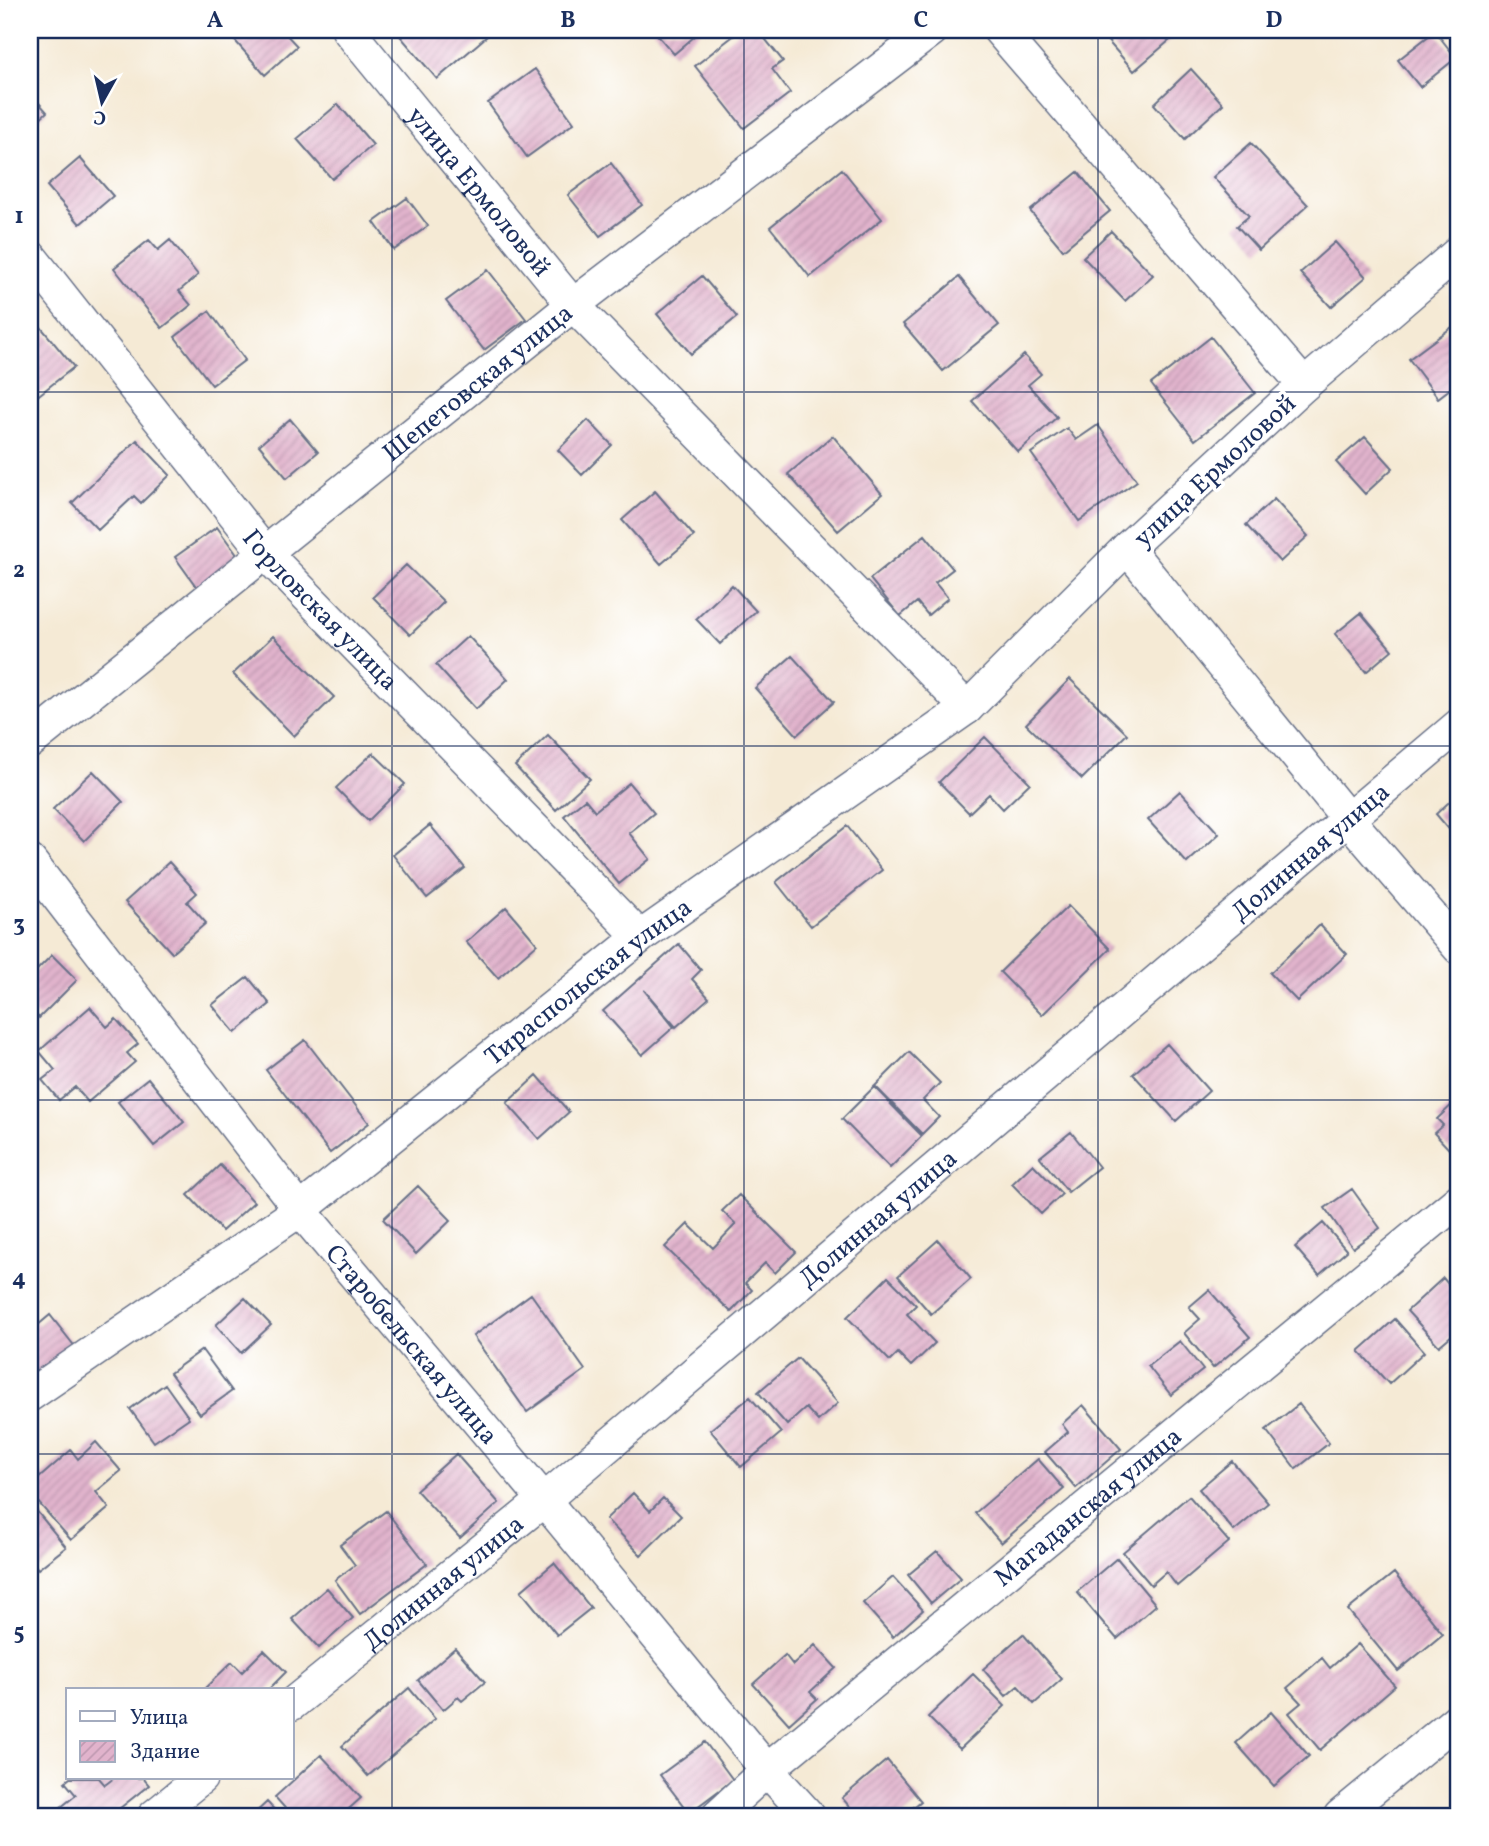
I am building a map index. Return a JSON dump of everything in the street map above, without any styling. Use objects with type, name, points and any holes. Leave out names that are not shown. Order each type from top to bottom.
[{"type":"street","name":"улица Ермоловой","points":[[348,30],[573,305],[967,708]]},
{"type":"street","name":"Шепетовская улица","points":[[30,743],[573,305],[932,30]]},
{"type":"street","name":"улица Ермоловой","points":[[999,30],[1304,385],[1128,548],[1348,819],[1459,948]]},
{"type":"street","points":[[1304,385],[1459,252]]},
{"type":"street","name":"Горловская улица","points":[[30,256],[265,553],[640,937]]},
{"type":"street","name":"Тираспольская улица","points":[[30,1395],[300,1210],[640,937],[967,708],[1128,548]]},
{"type":"street","name":"Долинная улица","points":[[294,1702],[544,1500],[1459,725]]},
{"type":"street","name":"Старобельская улица","points":[[30,861],[300,1210],[767,1770],[809,1816]]},
{"type":"street","name":"Магаданская улица","points":[[717,1816],[767,1770],[1459,1199]]},
{"type":"street","points":[[1340,1816],[1459,1718]]},
{"type":"street","points":[[154,1816],[199,1780]]},
{"type":"building","points":[[236,30],[282,30],[297,46],[265,75],[230,35]]},
{"type":"building","points":[[395,30],[494,30],[437,79]]},
{"type":"building","points":[[653,30],[702,30],[674,54]]},
{"type":"building","points":[[741,30],[758,30],[783,61],[772,69],[790,93],[744,128],[695,66]]},
{"type":"building","points":[[1098,30],[1173,30],[1177,34],[1134,71]]},
{"type":"building","points":[[1435,31],[1456,58],[1420,87],[1398,60]]},
{"type":"building","points":[[535,69],[574,123],[527,157],[488,103]]},
{"type":"building","points":[[1191,69],[1223,104],[1185,139],[1154,104]]},
{"type":"building","points":[[30,93],[47,112],[30,127]]},
{"type":"building","points":[[338,104],[373,145],[332,179],[297,139]]},
{"type":"building","points":[[1251,143],[1308,205],[1259,250],[1237,226],[1249,216],[1213,177]]},
{"type":"building","points":[[80,158],[113,196],[80,224],[47,186]]},
{"type":"building","points":[[611,163],[642,205],[600,236],[568,195]]},
{"type":"building","points":[[842,169],[882,219],[810,277],[770,227]]},
{"type":"building","points":[[1078,172],[1110,211],[1063,250],[1030,211]]},
{"type":"building","points":[[407,198],[428,226],[394,250],[374,222]]},
{"type":"building","points":[[1111,231],[1153,275],[1125,301],[1083,257]]},
{"type":"building","points":[[149,240],[158,250],[170,240],[198,275],[179,291],[191,305],[162,328],[114,268]]},
{"type":"building","points":[[1335,242],[1366,277],[1331,307],[1300,273]]},
{"type":"building","points":[[488,270],[526,319],[484,350],[446,301]]},
{"type":"building","points":[[702,276],[737,317],[691,354],[657,314]]},
{"type":"building","points":[[959,277],[999,325],[943,371],[903,324]]},
{"type":"building","points":[[209,311],[245,360],[212,385],[175,337]]},
{"type":"building","points":[[30,314],[74,367],[30,402]]},
{"type":"building","points":[[1459,322],[1459,382],[1438,398],[1409,359]]},
{"type":"building","points":[[1211,337],[1255,393],[1195,440],[1151,384]]},
{"type":"building","points":[[1024,355],[1041,374],[1028,385],[1057,417],[1018,452],[972,401]]},
{"type":"building","points":[[290,419],[318,452],[287,478],[259,445]]},
{"type":"building","points":[[588,420],[612,445],[582,475],[558,450]]},
{"type":"building","points":[[1098,425],[1137,481],[1079,521],[1031,453],[1067,428],[1076,440]]},
{"type":"building","points":[[833,436],[882,494],[838,531],[788,474]]},
{"type":"building","points":[[1365,437],[1393,468],[1365,494],[1336,462]]},
{"type":"building","points":[[137,440],[170,475],[141,503],[134,496],[98,530],[72,503]]},
{"type":"building","points":[[655,491],[694,536],[661,564],[622,520]]},
{"type":"building","points":[[1274,499],[1308,536],[1280,562],[1246,525]]},
{"type":"building","points":[[217,527],[240,559],[198,589],[175,557]]},
{"type":"building","points":[[925,535],[953,569],[935,583],[948,598],[928,615],[917,602],[900,616],[870,579]]},
{"type":"building","points":[[406,565],[444,602],[410,635],[373,597]]},
{"type":"building","points":[[732,585],[756,611],[720,644],[696,619]]},
{"type":"building","points":[[1361,613],[1392,650],[1366,672],[1335,634]]},
{"type":"building","points":[[273,636],[334,697],[294,736],[233,674]]},
{"type":"building","points":[[468,636],[508,679],[476,709],[436,665]]},
{"type":"building","points":[[792,656],[834,702],[797,735],[755,688]]},
{"type":"building","points":[[1070,679],[1127,734],[1082,779],[1026,724]]},
{"type":"building","points":[[548,735],[590,779],[556,810],[515,766]]},
{"type":"building","points":[[985,737],[1030,783],[1003,809],[989,794],[969,813],[939,782]]},
{"type":"building","points":[[373,753],[405,784],[368,821],[336,788]]},
{"type":"building","points":[[93,771],[123,802],[84,841],[53,809]]},
{"type":"building","points":[[629,783],[654,813],[629,833],[650,859],[619,884],[564,816],[585,799],[595,811]]},
{"type":"building","points":[[1180,791],[1219,834],[1187,863],[1148,820]]},
{"type":"building","points":[[1459,793],[1459,841],[1436,814]]},
{"type":"building","points":[[430,825],[465,868],[427,898],[393,855]]},
{"type":"building","points":[[847,826],[882,870],[811,926],[776,882]]},
{"type":"building","points":[[169,862],[197,893],[187,902],[206,923],[172,953],[125,902]]},
{"type":"building","points":[[1068,906],[1110,949],[1042,1015],[1000,972]]},
{"type":"building","points":[[506,907],[537,944],[498,978],[466,942]]},
{"type":"building","points":[[1320,925],[1347,954],[1297,1001],[1270,973]]},
{"type":"building","points":[[679,944],[701,970],[692,979],[709,998],[676,1027],[644,990],[674,1027],[642,1055],[603,1011]]},
{"type":"building","points":[[52,955],[77,980],[39,1018],[30,1009],[30,977]]},
{"type":"building","points":[[248,977],[270,1004],[235,1033],[212,1005]]},
{"type":"building","points":[[90,1007],[107,1027],[116,1019],[138,1044],[127,1053],[135,1062],[88,1102],[75,1087],[59,1100],[42,1080],[55,1070],[39,1051]]},
{"type":"building","points":[[305,1040],[369,1123],[330,1153],[266,1070]]},
{"type":"building","points":[[1167,1044],[1209,1091],[1176,1121],[1133,1074]]},
{"type":"building","points":[[909,1052],[940,1083],[923,1100],[939,1117],[922,1134],[875,1086]]},
{"type":"building","points":[[537,1075],[569,1112],[539,1139],[507,1103]]},
{"type":"building","points":[[148,1078],[184,1122],[154,1146],[118,1102]]},
{"type":"building","points":[[874,1087],[922,1136],[890,1168],[842,1119]]},
{"type":"building","points":[[1459,1098],[1459,1160],[1434,1133],[1443,1125],[1437,1119]]},
{"type":"building","points":[[1071,1132],[1099,1167],[1068,1192],[1040,1157]]},
{"type":"building","points":[[1033,1164],[1062,1194],[1041,1214],[1012,1184]]},
{"type":"building","points":[[220,1165],[254,1202],[222,1231],[188,1195]]},
{"type":"building","points":[[418,1186],[451,1220],[416,1254],[383,1219]]},
{"type":"building","points":[[1352,1189],[1380,1228],[1353,1248],[1325,1208]]},
{"type":"building","points":[[739,1195],[796,1252],[775,1273],[765,1263],[745,1283],[752,1290],[731,1312],[665,1247],[688,1224],[713,1248],[736,1224],[722,1211]]},
{"type":"building","points":[[1323,1223],[1347,1251],[1319,1275],[1295,1247]]},
{"type":"building","points":[[938,1240],[971,1279],[931,1314],[898,1276]]},
{"type":"building","points":[[888,1277],[916,1305],[907,1314],[935,1343],[911,1366],[898,1353],[890,1361],[847,1317]]},
{"type":"building","points":[[1443,1278],[1459,1297],[1459,1329],[1439,1346],[1407,1311]]},
{"type":"building","points":[[1209,1290],[1250,1337],[1213,1368],[1184,1333],[1200,1319],[1189,1307]]},
{"type":"building","points":[[531,1294],[585,1370],[527,1412],[473,1336]]},
{"type":"building","points":[[245,1298],[271,1325],[241,1353],[216,1325]]},
{"type":"building","points":[[30,1315],[38,1325],[50,1315],[76,1348],[40,1376],[30,1364]]},
{"type":"building","points":[[1395,1319],[1424,1352],[1389,1384],[1359,1351]]},
{"type":"building","points":[[1180,1341],[1203,1370],[1171,1395],[1148,1366]]},
{"type":"building","points":[[202,1350],[232,1391],[200,1414],[170,1373]]},
{"type":"building","points":[[798,1358],[838,1403],[818,1421],[806,1408],[787,1425],[758,1392]]},
{"type":"building","points":[[165,1384],[189,1418],[154,1442],[130,1409]]},
{"type":"building","points":[[750,1397],[781,1433],[741,1467],[710,1430]]},
{"type":"building","points":[[1299,1404],[1329,1443],[1296,1469],[1266,1430]]},
{"type":"building","points":[[1083,1405],[1121,1449],[1076,1488],[1045,1452],[1068,1432],[1062,1424]]},
{"type":"building","points":[[96,1442],[121,1471],[96,1492],[109,1508],[71,1540],[30,1493],[30,1486],[71,1450],[78,1459]]},
{"type":"building","points":[[456,1454],[499,1503],[460,1538],[416,1490]]},
{"type":"building","points":[[1038,1459],[1064,1489],[1001,1543],[975,1513]]},
{"type":"building","points":[[1232,1461],[1268,1503],[1234,1531],[1199,1489]]},
{"type":"building","points":[[633,1493],[650,1511],[663,1498],[681,1516],[641,1555],[606,1519]]},
{"type":"building","points":[[1189,1496],[1229,1542],[1177,1586],[1166,1572],[1151,1585],[1123,1552]]},
{"type":"building","points":[[30,1503],[66,1547],[38,1569],[30,1559]]},
{"type":"building","points":[[386,1511],[427,1564],[360,1614],[335,1580],[355,1565],[340,1545]]},
{"type":"building","points":[[937,1551],[961,1578],[931,1603],[908,1575]]},
{"type":"building","points":[[1117,1558],[1156,1605],[1117,1639],[1077,1592]]},
{"type":"building","points":[[554,1563],[591,1608],[557,1635],[521,1591]]},
{"type":"building","points":[[1394,1573],[1443,1634],[1398,1671],[1348,1610]]},
{"type":"building","points":[[893,1577],[923,1610],[893,1637],[863,1603]]},
{"type":"building","points":[[327,1588],[353,1618],[319,1648],[292,1619]]},
{"type":"building","points":[[1023,1634],[1062,1679],[1034,1704],[1018,1686],[1006,1696],[983,1669]]},
{"type":"building","points":[[1358,1644],[1395,1686],[1320,1750],[1289,1713],[1301,1703],[1287,1688],[1322,1658],[1330,1668]]},
{"type":"building","points":[[815,1645],[836,1668],[810,1692],[817,1699],[789,1724],[753,1684],[785,1655],[793,1665]]},
{"type":"building","points":[[455,1648],[485,1682],[462,1701],[458,1697],[443,1710],[418,1680]]},
{"type":"building","points":[[264,1650],[286,1672],[270,1688],[205,1688],[232,1662],[242,1672]]},
{"type":"building","points":[[973,1674],[1005,1706],[960,1749],[928,1717]]},
{"type":"building","points":[[409,1688],[435,1719],[368,1776],[342,1746]]},
{"type":"building","points":[[1271,1712],[1309,1756],[1274,1786],[1236,1743]]},
{"type":"building","points":[[705,1742],[733,1780],[689,1813],[660,1775]]},
{"type":"building","points":[[321,1755],[361,1798],[341,1816],[331,1816],[327,1812],[322,1816],[292,1816],[275,1797]]},
{"type":"building","points":[[887,1760],[921,1801],[903,1816],[858,1816],[842,1798]]},
{"type":"building","points":[[101,1780],[105,1785],[111,1780],[145,1780],[149,1785],[110,1816],[66,1816],[60,1808],[76,1795],[65,1782]]},
{"type":"building","points":[[267,1802],[280,1816],[252,1816]]}]
